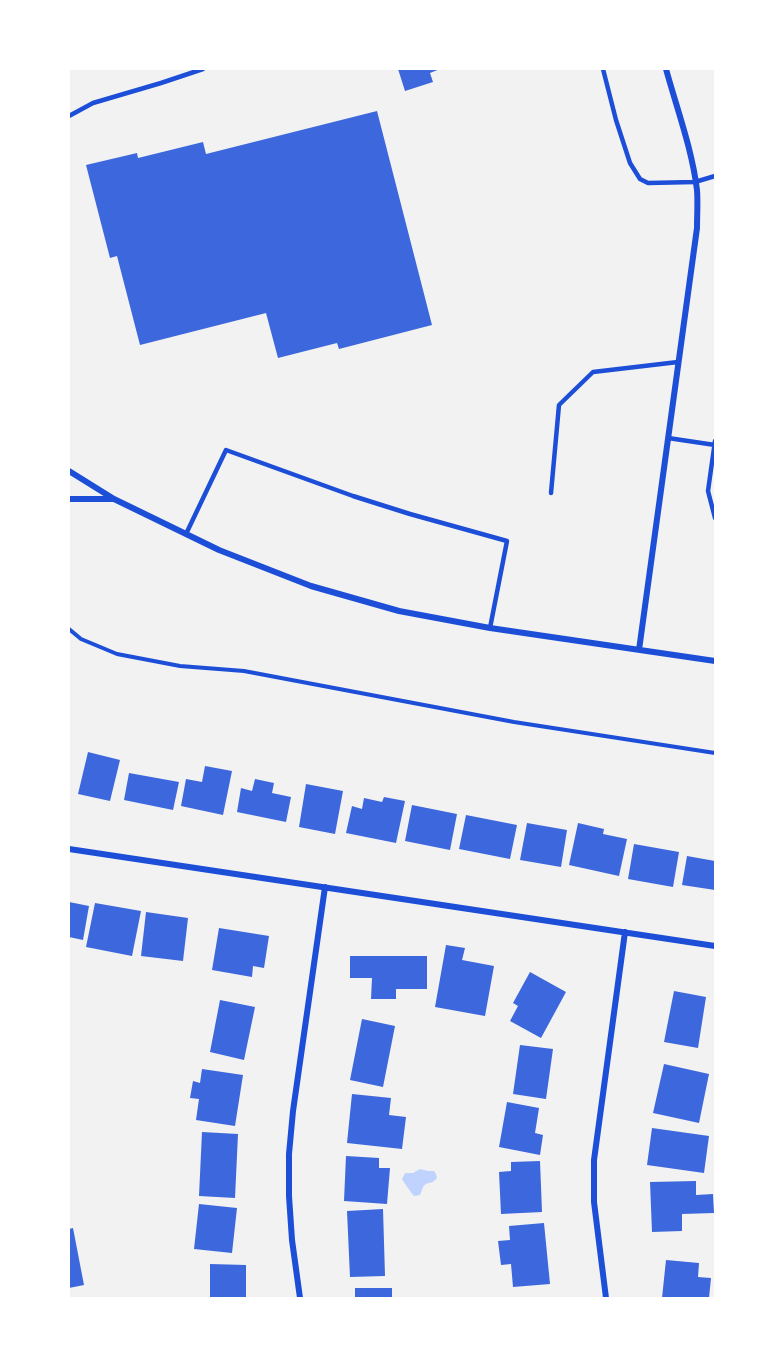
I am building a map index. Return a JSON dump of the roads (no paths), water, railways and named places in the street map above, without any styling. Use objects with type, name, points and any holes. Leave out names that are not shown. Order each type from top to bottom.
[{"type":"street","points":[[639,650],[697,228],[697,192],[690,155],[666,69]]},
{"type":"street","points":[[69,471],[114,499],[219,550],[311,586],[399,611],[490,628],[715,661]]},
{"type":"street","points":[[69,500],[114,499]]},
{"type":"street","points":[[69,849],[715,946]]},
{"type":"street","points":[[300,1298],[292,1240],[289,1154],[294,1100],[325,887]]},
{"type":"street","points":[[606,1298],[594,1202],[594,1160],[625,932]]},
{"type":"lane","points":[[69,117],[93,103],[160,84],[202,69]]},
{"type":"lane","points":[[603,69],[630,163],[640,179],[648,183],[695,182],[715,176]]},
{"type":"lane","points":[[551,493],[559,405],[593,372],[678,362]]},
{"type":"lane","points":[[668,438],[715,444],[708,491],[715,518]]},
{"type":"lane","points":[[186,534],[226,450],[353,496],[507,541],[490,628]]},
{"type":"water","points":[[420,1169],[434,1171],[437,1178],[423,1187],[420,1195],[414,1196],[402,1179],[405,1173],[413,1173]]}]
